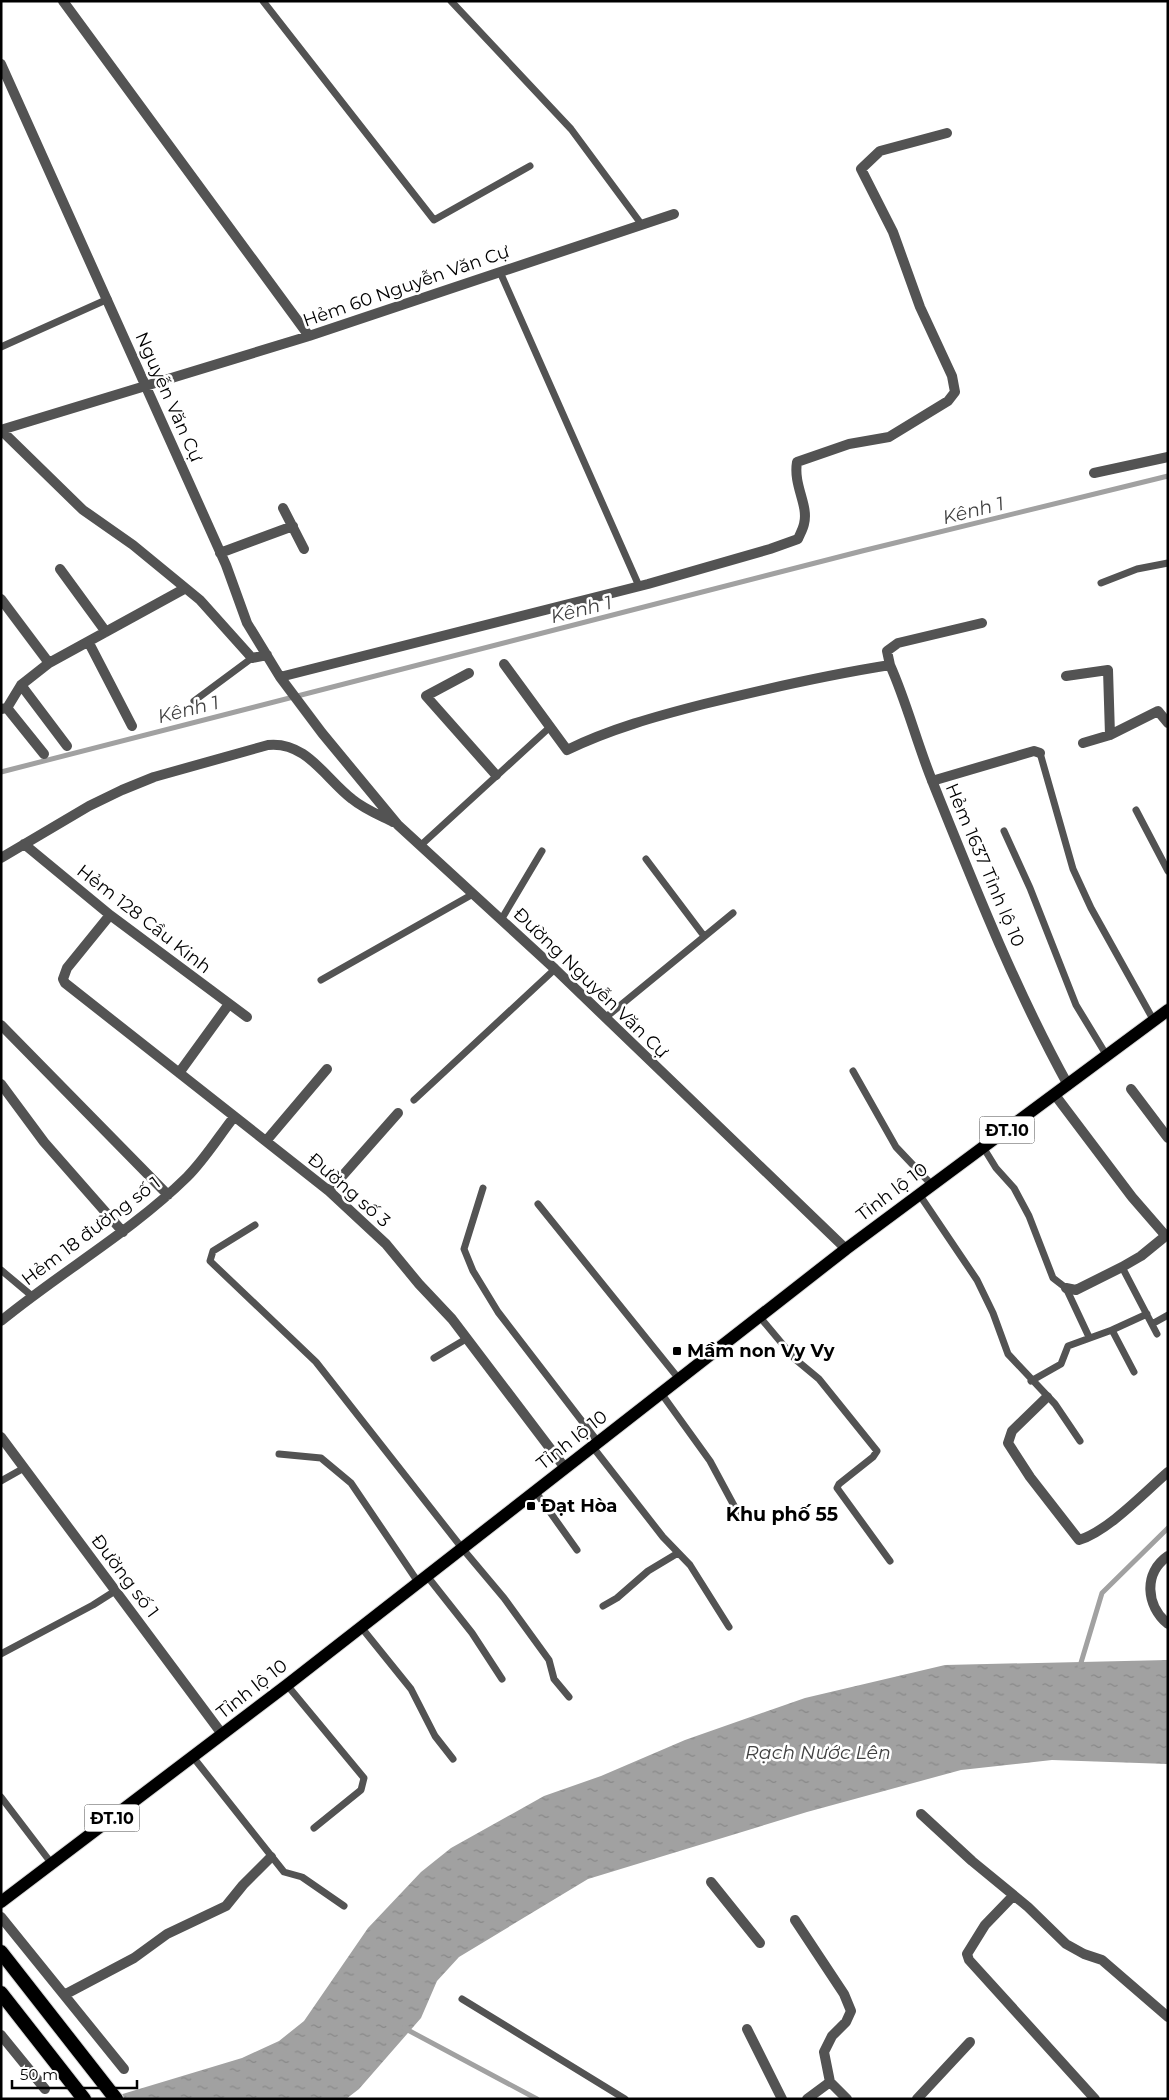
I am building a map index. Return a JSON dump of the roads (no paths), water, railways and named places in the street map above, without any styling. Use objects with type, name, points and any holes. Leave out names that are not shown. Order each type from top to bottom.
[{"type":"highway","points":[[1,1952],[116,2099]]},
{"type":"highway","points":[[1,1993],[84,2099]]},
{"type":"main road","name":"Tỉnh lộ 10","points":[[1,1902],[287,1685],[919,1193],[1108,1057],[1168,1010]]},
{"type":"street","points":[[63,1],[309,336]]},
{"type":"street","name":"Nguyễn Văn Cự","points":[[1,64],[147,385],[220,553],[247,623],[280,677],[322,733]]},
{"type":"street","points":[[280,677],[639,586],[770,550],[798,539],[805,523],[803,504],[794,476],[797,462],[849,444],[889,437],[948,401],[956,392],[952,376],[920,307],[893,232],[861,169],[880,151],[947,133]]},
{"type":"street","name":"Hẻm 60 Nguyễn Văn Cự","points":[[1,430],[309,336],[674,214]]},
{"type":"street","points":[[1,430],[83,510],[133,545],[184,589],[200,600],[252,658],[267,655]]},
{"type":"street","points":[[1094,473],[1168,457]]},
{"type":"street","points":[[284,508],[304,548]]},
{"type":"street","points":[[220,553],[293,526]]},
{"type":"street","points":[[60,568],[106,632]]},
{"type":"street","points":[[44,754],[4,708],[22,686],[50,663],[184,589]]},
{"type":"street","points":[[1,599],[50,663]]},
{"type":"street","name":"Hẻm 1637 Tỉnh lộ 10","points":[[982,623],[898,643],[887,651],[890,665],[932,781],[992,926],[1042,1038],[1068,1085]]},
{"type":"street","points":[[89,643],[132,726]]},
{"type":"street","points":[[504,664],[567,750],[598,734],[680,711],[780,685],[890,665]]},
{"type":"street","points":[[1066,676],[1108,670],[1110,734]]},
{"type":"street","points":[[469,673],[426,696],[496,776]]},
{"type":"street","points":[[22,686],[67,746]]},
{"type":"street","points":[[1083,743],[1110,734],[1158,710],[1168,722]]},
{"type":"street","name":"Đường Nguyễn Văn Cự","points":[[322,733],[398,825],[555,969],[846,1249]]},
{"type":"street","points":[[1,858],[89,806],[154,777],[268,745],[279,744],[302,752],[353,800],[398,825]]},
{"type":"street","points":[[932,781],[1034,752],[1040,754]]},
{"type":"street","name":"Hẻm 128 Cầu Kinh","points":[[24,844],[110,915],[247,1017]]},
{"type":"street","name":"Đường số 3","points":[[110,915],[67,968],[63,979],[65,983],[329,1191],[386,1244],[466,1339],[565,1468]]},
{"type":"street","points":[[179,1074],[229,1004]]},
{"type":"street","points":[[1,1025],[168,1195]]},
{"type":"street","points":[[266,1141],[327,1069]]},
{"type":"street","points":[[1,1084],[44,1142],[122,1232]]},
{"type":"street","points":[[1131,1089],[1168,1138]]},
{"type":"street","points":[[1055,1095],[1132,1197],[1166,1234],[1141,1256],[1122,1267],[1076,1290],[1066,1288]]},
{"type":"street","points":[[329,1191],[398,1113]]},
{"type":"street","name":"Hẻm 18 đường số 1","points":[[1,1321],[32,1296],[122,1232],[168,1195],[189,1174],[234,1117]]},
{"type":"street","points":[[1047,1397],[1012,1431],[1008,1443],[1030,1477],[1078,1540],[1088,1537],[1126,1509],[1168,1472]]},
{"type":"street","name":"Đường số 1","points":[[1,1437],[222,1734]]},
{"type":"street","points":[[1168,1556],[1161,1560],[1150,1579],[1149,1595],[1158,1616],[1168,1624]]},
{"type":"street","points":[[921,1814],[1066,1944],[1084,1954],[1102,1960],[1168,2017]]},
{"type":"street","points":[[64,1995],[134,1958],[167,1934],[226,1906],[243,1885],[271,1857]]},
{"type":"street","points":[[711,1882],[760,1943]]},
{"type":"street","points":[[1013,1896],[985,1925],[967,1954],[969,1960],[1095,2099]]},
{"type":"street","points":[[1,1917],[124,2069]]},
{"type":"street","points":[[795,1920],[844,1994],[851,2011],[846,2022],[832,2036],[824,2052],[830,2082],[847,2099]]},
{"type":"street","points":[[748,2029],[782,2099]]},
{"type":"street","points":[[1,2035],[45,2089]]},
{"type":"street","points":[[917,2099],[970,2042]]},
{"type":"street","points":[[807,2099],[830,2082]]},
{"type":"lane","points":[[262,1],[434,220],[530,166]]},
{"type":"lane","points":[[451,1],[570,129],[642,225]]},
{"type":"lane","points":[[500,272],[639,586]]},
{"type":"lane","points":[[1,347],[108,299]]},
{"type":"lane","points":[[1101,583],[1137,569],[1168,563]]},
{"type":"lane","points":[[194,701],[252,658]]},
{"type":"lane","points":[[420,846],[550,727]]},
{"type":"lane","points":[[1040,754],[1073,869],[1104,933],[1154,1021]]},
{"type":"lane","points":[[1136,810],[1168,871]]},
{"type":"lane","points":[[1004,831],[1030,888],[1076,1005],[1108,1057]]},
{"type":"lane","points":[[501,920],[542,850]]},
{"type":"lane","points":[[646,859],[704,936]]},
{"type":"lane","points":[[321,980],[473,894]]},
{"type":"lane","points":[[605,1018],[733,913]]},
{"type":"lane","points":[[414,1100],[555,969]]},
{"type":"lane","points":[[854,1071],[896,1148],[931,1184]]},
{"type":"lane","points":[[983,1147],[996,1168],[1014,1188],[1029,1216],[1053,1278],[1066,1288],[1090,1337]]},
{"type":"lane","points":[[483,1188],[464,1249],[473,1271],[498,1312],[663,1537],[690,1565],[729,1627]]},
{"type":"lane","points":[[919,1193],[977,1280],[993,1313],[1008,1354],[1047,1397],[1074,1430],[1080,1441]]},
{"type":"lane","points":[[538,1204],[679,1379]]},
{"type":"lane","points":[[255,1225],[213,1252],[210,1261],[316,1362],[462,1548],[504,1598],[549,1660],[554,1679],[569,1697]]},
{"type":"lane","points":[[1122,1267],[1157,1334]]},
{"type":"lane","points":[[1,1270],[32,1296]]},
{"type":"lane","points":[[1031,1381],[1061,1364],[1068,1346],[1112,1330],[1147,1314]]},
{"type":"lane","points":[[1152,1324],[1168,1315]]},
{"type":"lane","points":[[759,1316],[794,1359],[819,1380],[877,1450],[873,1457],[839,1484],[837,1488],[890,1561]]},
{"type":"lane","points":[[1112,1330],[1134,1372]]},
{"type":"lane","points":[[434,1358],[466,1339]]},
{"type":"lane","points":[[661,1393],[710,1462],[738,1513]]},
{"type":"lane","points":[[279,1454],[321,1458],[351,1483],[422,1579],[472,1633],[502,1679]]},
{"type":"lane","points":[[1,1481],[24,1468]]},
{"type":"lane","points":[[535,1491],[577,1550]]},
{"type":"lane","points":[[604,1606],[617,1598],[648,1571],[678,1553]]},
{"type":"lane","points":[[1,1654],[93,1605],[115,1590]]},
{"type":"lane","points":[[361,1627],[411,1690],[435,1736],[453,1759]]},
{"type":"lane","points":[[287,1685],[364,1778],[361,1790],[314,1828]]},
{"type":"lane","points":[[193,1757],[284,1872],[302,1877],[344,1906]]},
{"type":"lane","points":[[1,1797],[52,1864]]},
{"type":"lane","points":[[462,1999],[625,2099]]},
{"type":"water","name":"Rạch Nước Lên","points":[[1168,1660],[1168,1764],[1052,1760],[961,1770],[807,1812],[588,1879],[459,1957],[437,1981],[421,2018],[359,2089],[346,2099],[106,2099],[242,2058],[279,2041],[304,2021],[368,1928],[421,1872],[451,1848],[544,1796],[601,1776],[685,1740],[805,1698],[945,1665]]},
{"type":"waterway","name":"Kênh 1","points":[[1,772],[862,551],[1168,476]]},
{"type":"waterway","points":[[1080,1666],[1102,1593],[1168,1528]]},
{"type":"waterway","points":[[404,2028],[537,2099]]},
{"type":"place","name":"Mầm non Vy Vy","points":[[677,1351]]},
{"type":"place","name":"Đạt Hòa","points":[[531,1506]]},
{"type":"district","name":"Khu phố 55","points":[[782,1514]]}]
